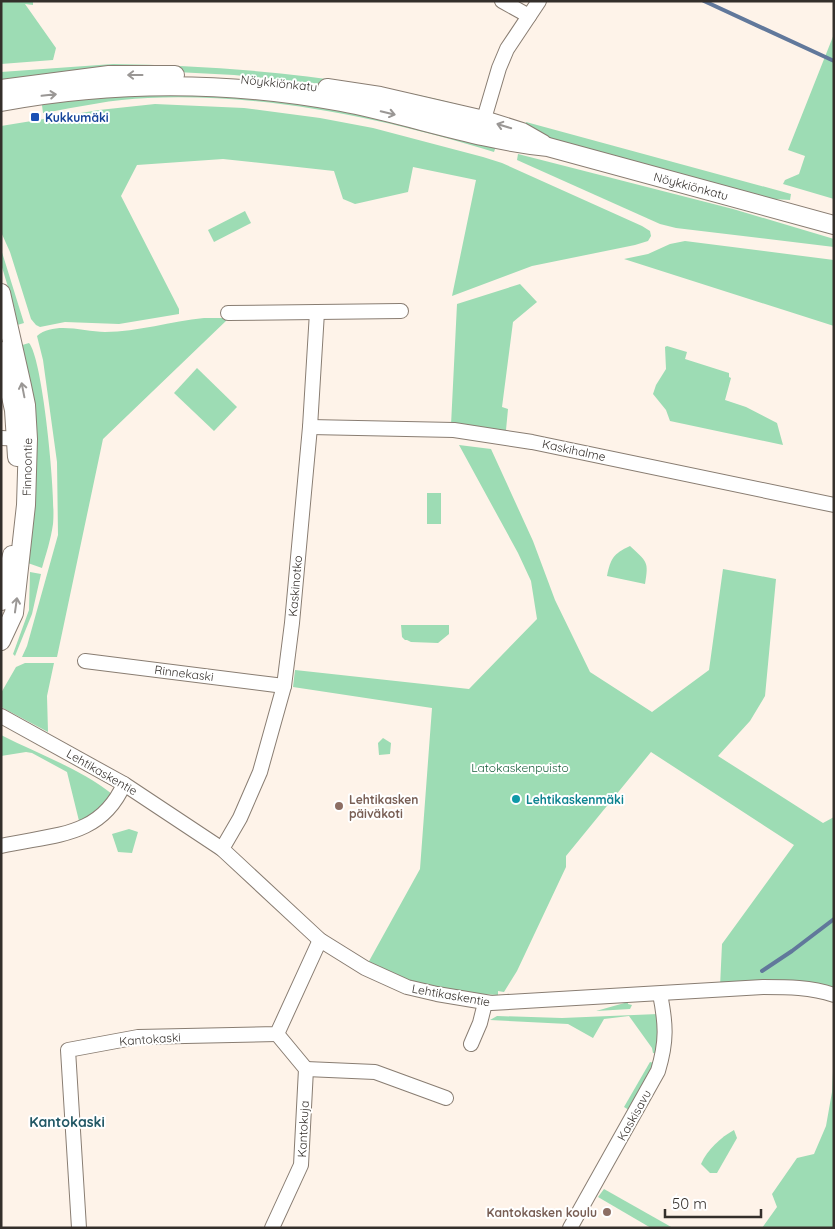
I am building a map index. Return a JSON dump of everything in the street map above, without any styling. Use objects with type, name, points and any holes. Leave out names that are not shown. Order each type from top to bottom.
[{"type":"main road","name":"Nöykkiönkatu","points":[[1,89],[109,75],[184,75],[259,80],[380,96],[482,127]]},
{"type":"main road","name":"Nöykkiönkatu","points":[[1,102],[111,88],[188,86],[265,91],[341,102],[482,127],[522,132],[548,147],[834,226]]},
{"type":"main road","name":"Finnoontie","points":[[1,293],[26,406],[15,439],[26,506],[17,594],[14,613],[1,641]]},
{"type":"main road","name":"Finnoontie","points":[[1,351],[14,410],[18,490],[15,536],[1,601]]},
{"type":"street","points":[[502,1],[529,16]]},
{"type":"street","points":[[482,127],[498,68],[507,49],[538,1]]},
{"type":"street","points":[[228,312],[401,311]]},
{"type":"street","name":"Kaskinotko","points":[[222,849],[240,818],[260,772],[284,686],[292,623],[310,427],[317,312]]},
{"type":"street","name":"Kaskihalme","points":[[310,427],[454,430],[532,442],[834,505]]},
{"type":"street","name":"Rinnekaski","points":[[85,661],[284,686]]},
{"type":"street","name":"Lehtikaskentie","points":[[1,716],[124,784],[222,849],[320,940],[365,968],[407,987],[484,1003],[788,987],[826,992],[834,995]]},
{"type":"street","points":[[1,846],[80,830],[111,807],[124,784]]},
{"type":"street","points":[[320,940],[278,1034],[306,1069],[375,1072],[446,1098]]},
{"type":"street","name":"Kaskisavu","points":[[570,1228],[658,1071],[662,1060],[666,1028],[660,994]]},
{"type":"street","points":[[471,1044],[480,1023],[484,1003]]},
{"type":"street","name":"Kantokaski","points":[[79,1228],[68,1050],[138,1037],[278,1034]]},
{"type":"street","name":"Kantokuja","points":[[272,1228],[301,1165],[306,1069]]},
{"type":"green space","points":[[1,1],[33,1],[33,5],[25,4],[56,48],[53,60],[1,64]]},
{"type":"green space","points":[[834,34],[834,199],[783,184],[785,180],[799,174],[805,156],[788,150]]},
{"type":"green space","points":[[113,64],[202,67],[290,74],[378,87],[465,106],[461,111],[322,84],[234,75],[157,71],[1,82],[1,72]]},
{"type":"green space","points":[[200,93],[321,105],[496,146],[494,152],[409,129],[323,110],[236,100],[192,97],[148,98],[122,100],[43,113],[42,105],[73,98]]},
{"type":"green space","points":[[155,104],[244,108],[320,118],[373,128],[483,157],[502,163],[642,226],[650,231],[651,236],[648,241],[635,245],[532,266],[452,296],[476,180],[413,167],[408,192],[355,204],[343,199],[334,171],[223,159],[137,165],[121,196],[179,309],[179,314],[119,324],[65,322],[40,327],[36,325],[31,319],[10,252],[1,232],[1,126],[99,110]]},
{"type":"green space","points":[[526,122],[791,194],[790,200],[759,198],[612,158],[523,130]]},
{"type":"green space","points":[[518,154],[733,209],[834,239],[834,247],[676,228],[660,224],[517,160]]},
{"type":"green space","points":[[245,211],[251,223],[214,242],[208,230]]},
{"type":"green space","points":[[685,241],[834,260],[834,326],[624,259],[648,254],[670,244]]},
{"type":"green space","points":[[1,249],[24,323],[14,326],[15,310],[1,264]]},
{"type":"green space","points":[[520,284],[537,302],[513,322],[502,407],[508,409],[506,430],[498,437],[451,425],[457,304]]},
{"type":"green space","points":[[204,318],[228,319],[103,439],[57,657],[22,657],[27,646],[58,535],[57,462],[43,360],[37,336],[52,329],[61,328],[117,332]]},
{"type":"green space","points":[[29,343],[34,354],[44,400],[52,487],[53,524],[42,568],[25,562],[19,346]]},
{"type":"green space","points":[[665,347],[687,352],[685,359],[729,373],[731,378],[725,400],[746,407],[777,423],[783,445],[670,421],[666,410],[653,394],[666,369]]},
{"type":"green space","points":[[197,368],[237,407],[214,431],[174,393]]},
{"type":"green space","name":"Latokaskenpuisto","points":[[459,445],[491,449],[533,541],[555,600],[590,672],[652,712],[709,670],[723,569],[776,579],[765,696],[750,721],[718,756],[823,823],[834,817],[834,990],[720,987],[722,944],[794,845],[651,752],[566,856],[566,867],[517,971],[504,992],[498,991],[498,995],[447,990],[400,977],[368,963],[420,869],[432,708],[293,687],[295,670],[469,689],[537,619],[531,581],[518,553]]},
{"type":"green space","points":[[427,493],[441,493],[441,524],[427,524]]},
{"type":"green space","points":[[630,546],[645,562],[647,571],[645,584],[607,576],[614,557]]},
{"type":"green space","points":[[30,572],[41,574],[32,614],[15,656],[13,654],[29,610]]},
{"type":"green space","points":[[401,625],[449,625],[449,634],[438,643],[411,642],[402,637]]},
{"type":"green space","points":[[25,663],[54,663],[47,696],[48,732],[1,707],[1,693],[16,667]]},
{"type":"green space","points":[[1,735],[86,776],[112,794],[106,804],[80,825],[67,772],[32,753],[26,752],[1,756]]},
{"type":"green space","points":[[383,738],[391,743],[390,754],[379,755],[378,743]]},
{"type":"green space","points":[[129,829],[138,832],[132,853],[118,852],[112,834]]},
{"type":"green space","points":[[628,1002],[628,1004],[632,1005],[630,1009],[596,1011]]},
{"type":"green space","points":[[658,1014],[658,1054],[653,1053],[652,1048],[629,1016],[604,1019],[593,1038],[568,1024],[490,1020],[497,1016],[562,1018]]},
{"type":"green space","points":[[834,1051],[834,1228],[762,1228],[777,1207],[772,1194],[797,1158],[814,1154],[826,1126],[832,1092]]},
{"type":"green space","points":[[650,1062],[654,1063],[629,1110],[624,1107]]},
{"type":"green space","points":[[734,1130],[737,1138],[717,1173],[710,1173],[701,1164],[715,1144]]},
{"type":"green space","points":[[604,1189],[673,1228],[651,1228],[598,1197]]},
{"type":"waterway","points":[[704,1],[834,61]]},
{"type":"waterway","points":[[762,971],[834,919]]},
{"type":"place","name":"Kukkumäki","points":[[35,117]]},
{"type":"place","name":"Lehtikaskenmäki","points":[[516,799]]},
{"type":"place","name":"Lehtikasken päiväkoti","points":[[339,806]]},
{"type":"place","name":"Kantokasken koulu","points":[[607,1212]]},
{"type":"district","name":"Kantokaski","points":[[67,1122]]}]
